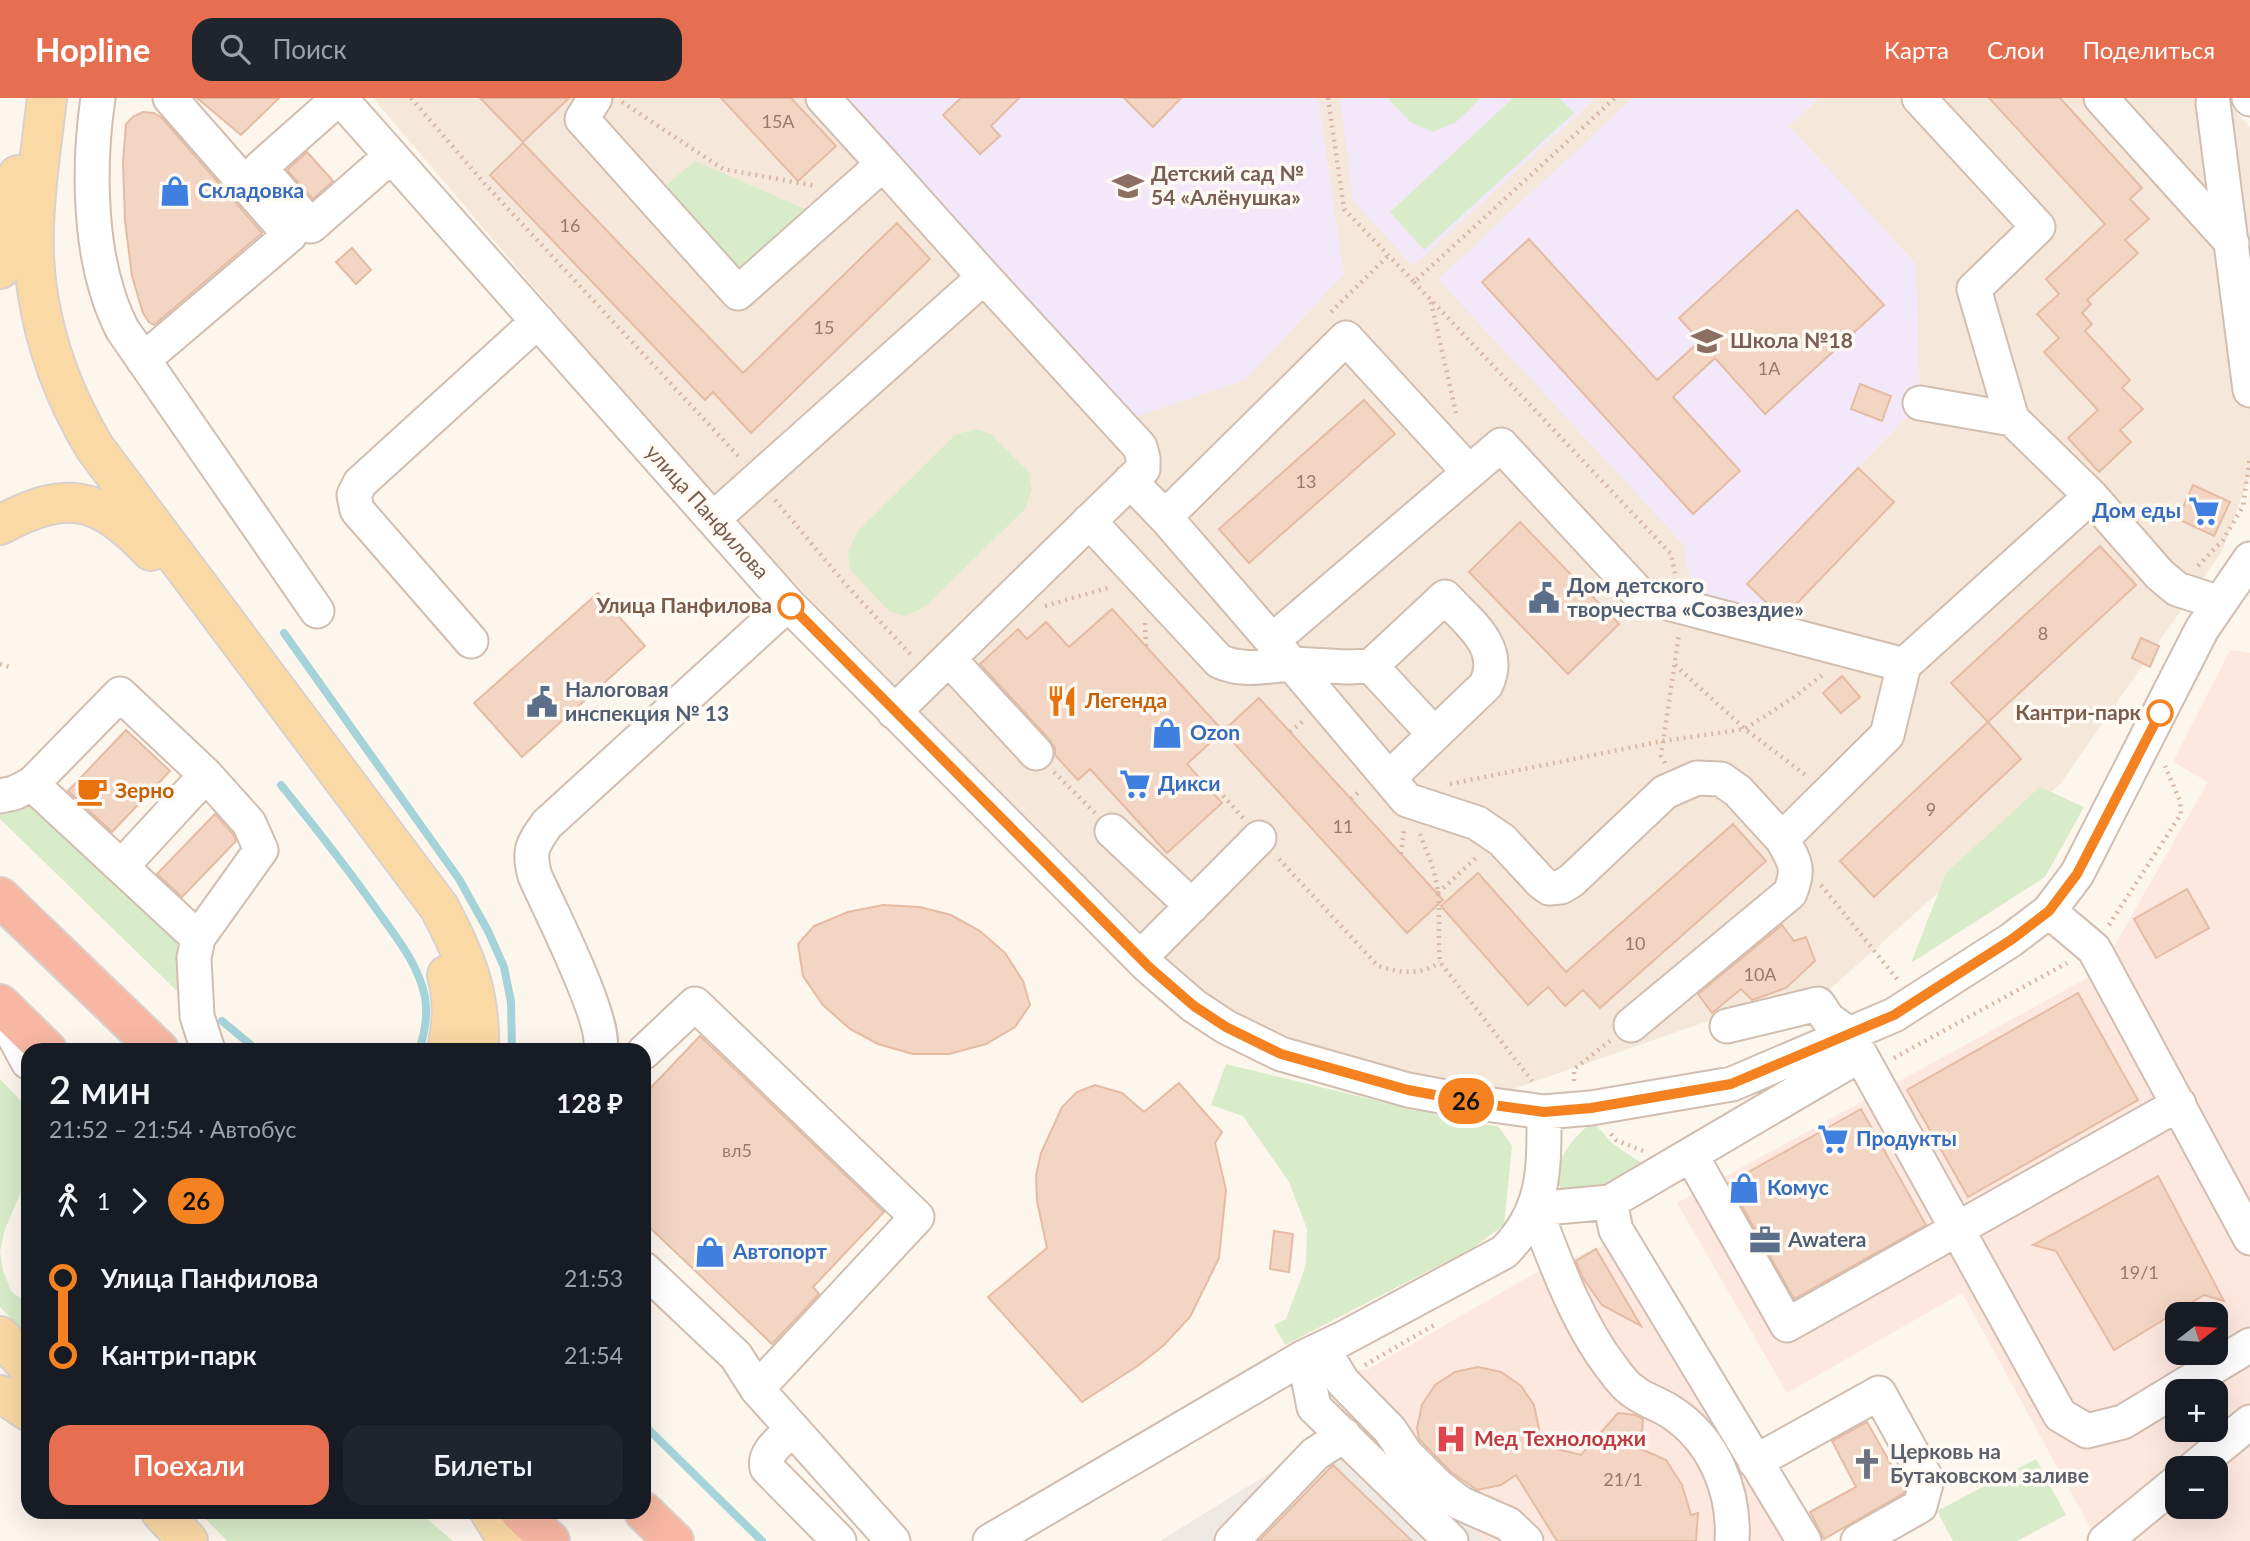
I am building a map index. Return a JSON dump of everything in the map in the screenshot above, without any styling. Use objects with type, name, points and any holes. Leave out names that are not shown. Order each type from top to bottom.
[{"type":"highway","points":[[0,897],[156,1043]]},
{"type":"highway","points":[[0,1004],[40,1043]]},
{"type":"highway","points":[[527,1519],[550,1541]]},
{"type":"main road","points":[[0,269],[33,98]]},
{"type":"main road","points":[[47,98],[36,192],[36,288],[51,352],[77,418],[95,448],[439,907],[462,949],[474,988],[479,1043]]},
{"type":"main road","points":[[0,525],[28,510],[61,502],[94,505],[127,525],[159,559],[418,918],[442,958],[452,993],[453,1027],[449,1043]]},
{"type":"main road","points":[[0,1336],[21,1358]]},
{"type":"main road","points":[[0,1395],[21,1407]]},
{"type":"main road","points":[[140,1519],[160,1541]]},
{"type":"main road","points":[[168,1519],[188,1541]]},
{"type":"main road","points":[[494,1519],[508,1541]]},
{"type":"street","points":[[98,98],[93,173],[96,241],[107,293],[122,330],[317,611]]},
{"type":"street","points":[[143,360],[290,235],[170,98]]},
{"type":"street","points":[[340,98],[260,168],[311,226],[391,156]]},
{"type":"street","name":"улица Панфилова","points":[[340,98],[788,604],[1140,958],[1194,1006],[1226,1027],[1281,1054],[1408,1090],[1478,1103],[1541,1101],[1591,1108],[1731,1084],[1855,1045],[1894,1015],[2011,940],[2049,911],[2077,874],[2202,629],[2250,559]]},
{"type":"street","points":[[823,98],[1140,447],[1143,458],[1143,469],[894,712]]},
{"type":"street","points":[[1919,98],[2038,227],[1974,289],[2012,419],[2091,496],[2160,575],[2177,589],[2220,603]]},
{"type":"street","points":[[2101,98],[2232,243]]},
{"type":"street","points":[[607,99],[582,119],[738,293],[883,164]]},
{"type":"street","points":[[2213,103],[2250,390]]},
{"type":"street","points":[[713,519],[984,277]]},
{"type":"street","points":[[471,641],[357,510],[354,495],[360,483],[538,321]]},
{"type":"street","points":[[1165,517],[1346,338],[1469,472]]},
{"type":"street","points":[[1920,403],[2012,419]]},
{"type":"street","points":[[1090,521],[1219,661],[1231,667],[1246,668],[1282,652],[1469,472],[1501,445],[1641,596],[1904,665]]},
{"type":"street","points":[[1130,481],[1165,517],[1398,789],[1476,823],[1498,838],[1549,888],[1561,887],[1571,881],[1665,792],[1680,784],[1697,778],[1721,779],[1738,791],[1782,839],[1794,860],[1797,877],[1790,893],[1631,1025]]},
{"type":"street","points":[[1782,839],[1887,735],[1904,665],[2091,496]]},
{"type":"street","points":[[1282,652],[1347,667],[1371,666],[1445,597],[1485,640],[1492,657],[1492,673],[1486,685],[1434,734],[1398,789]]},
{"type":"street","points":[[602,1043],[598,1018],[535,876],[530,858],[534,842],[547,824],[788,604]]},
{"type":"street","points":[[949,659],[1036,753]]},
{"type":"street","points":[[1371,666],[1434,734]]},
{"type":"street","points":[[0,796],[33,784],[120,694],[206,775],[249,823],[261,850],[198,938],[194,958],[197,1016],[206,1043]]},
{"type":"street","points":[[122,866],[206,775]]},
{"type":"street","points":[[33,784],[95,845],[122,866],[198,938]]},
{"type":"street","points":[[1112,831],[1192,906]]},
{"type":"street","points":[[1140,958],[1259,838]]},
{"type":"street","points":[[2049,911],[2094,949],[2250,1238]]},
{"type":"street","points":[[651,1045],[695,1004],[917,1217],[757,1389]]},
{"type":"street","points":[[1727,1026],[1818,1004],[1828,1019],[1855,1045],[2060,1415],[2087,1431],[2123,1422],[2250,1345]]},
{"type":"street","points":[[0,1011],[21,1049]]},
{"type":"street","points":[[1535,1209],[1601,1203],[1683,1160],[1855,1045]]},
{"type":"street","points":[[990,1541],[1029,1532],[1313,1353],[1504,1252],[1522,1234],[1535,1209],[1539,1193],[1541,1101]]},
{"type":"street","points":[[1683,1160],[1787,1325],[2179,1104]]},
{"type":"street","points":[[1601,1203],[1804,1541]]},
{"type":"street","points":[[1601,1203],[1603,1237],[1785,1541]]},
{"type":"street","points":[[1535,1209],[1584,1323],[1611,1367],[1632,1391],[1673,1413],[1692,1429],[1720,1468],[1733,1515],[1732,1541]]},
{"type":"street","points":[[651,1276],[736,1356],[757,1389],[893,1541]]},
{"type":"street","points":[[1313,1353],[1314,1407],[1451,1541]]},
{"type":"street","points":[[1313,1353],[1390,1430],[1406,1454],[1437,1485],[1460,1503],[1508,1524],[1526,1541]]},
{"type":"street","points":[[1755,1462],[1879,1393],[1927,1480],[1920,1506],[1858,1541]]},
{"type":"street","points":[[2209,1456],[2250,1422]]},
{"type":"street","points":[[792,1429],[768,1455],[765,1461],[767,1468],[839,1541]]},
{"type":"street","points":[[1232,1541],[1315,1454],[1344,1435]]},
{"type":"street","points":[[2105,1541],[2165,1492]]},
{"type":"path","points":[[411,98],[484,183],[738,455]]},
{"type":"path","points":[[1328,98],[1344,209],[1671,554],[1683,607],[1661,756],[1680,784]]},
{"type":"path","points":[[1414,282],[1615,98]]},
{"type":"path","points":[[607,99],[723,169],[850,192]]},
{"type":"path","points":[[1430,301],[1457,419]]},
{"type":"path","points":[[2177,589],[2223,540],[2244,506],[2250,457]]},
{"type":"path","points":[[1036,609],[1142,577]]},
{"type":"path","points":[[1541,1101],[1440,961],[1436,877],[1398,789],[1440,786],[1663,741],[1745,729],[1793,698],[1852,652]]},
{"type":"path","points":[[0,664],[13,668]]},
{"type":"path","points":[[1674,665],[1745,729],[1828,793]]},
{"type":"path","points":[[1036,753],[1112,831]]},
{"type":"path","points":[[1209,780],[1378,966],[1400,973],[1427,971],[1440,961]]},
{"type":"path","points":[[1438,894],[1498,838]]},
{"type":"path","points":[[1797,877],[1819,883],[1897,979]]},
{"type":"path","points":[[1562,1084],[1574,1081],[1574,1069],[1631,1025]]},
{"type":"path","points":[[1608,1132],[1616,1140],[1683,1160]]},
{"type":"shaded area","points":[[373,98],[2223,98],[2250,127],[2250,475],[2222,551],[2061,783],[1811,1006],[1725,1015],[1502,1093],[1396,1071],[1312,1046],[1257,1024],[1195,990],[932,728],[701,484]]},
{"type":"shaded area","name":"Детский сад № 54 «Алёнушка»","points":[[845,98],[1318,98],[1344,274],[1245,380],[1135,417]]},
{"type":"shaded area","points":[[1340,98],[1596,98],[1413,266],[1353,201]]},
{"type":"shaded area","name":"Школа №18","points":[[1633,98],[1819,98],[1789,126],[1916,264],[1920,403],[1747,584],[1783,619],[1694,597],[1683,544],[1438,279]]},
{"type":"shaded area","points":[[2230,650],[2250,653],[2250,1541],[2088,1541],[2095,1536],[1962,1293],[1787,1393],[1677,1203],[2100,971],[2208,782],[2173,762]]},
{"type":"shaded area","points":[[1613,1240],[1795,1541],[1484,1541],[1333,1392],[1355,1370],[1367,1370],[1537,1272]]},
{"type":"shaded area","points":[[1350,1410],[1484,1541],[1160,1541],[1321,1441]]},
{"type":"green space","points":[[1388,98],[1481,98],[1456,122],[1433,132],[1410,122]]},
{"type":"green space","points":[[1513,98],[1560,98],[1574,113],[1424,250],[1390,212]]},
{"type":"green space","points":[[695,161],[812,212],[737,269],[664,187]]},
{"type":"green space","points":[[975,429],[991,434],[1028,471],[1032,489],[1025,509],[925,607],[905,616],[889,611],[851,571],[848,553],[857,532],[955,435]]},
{"type":"green space","points":[[2040,787],[2084,807],[2045,877],[1911,963],[1946,873]]},
{"type":"green space","points":[[36,804],[177,928],[178,992],[0,819],[0,813]]},
{"type":"green space","points":[[1226,1064],[1407,1108],[1499,1127],[1512,1146],[1504,1225],[1471,1249],[1285,1345],[1274,1325],[1286,1319],[1306,1265],[1307,1229],[1289,1182],[1243,1116],[1211,1105]]},
{"type":"green space","points":[[0,1079],[21,1101],[21,1192],[5,1229],[0,1251]]},
{"type":"green space","points":[[1593,1122],[1613,1144],[1646,1166],[1579,1203],[1561,1189],[1558,1171],[1565,1151]]},
{"type":"green space","points":[[0,1251],[3,1271],[12,1292],[21,1299],[21,1329],[0,1307]]},
{"type":"green space","points":[[2036,1459],[2066,1515],[2017,1541],[1953,1541],[1937,1511]]},
{"type":"green space","points":[[206,1519],[427,1519],[453,1541],[227,1541]]},
{"type":"building","points":[[197,98],[279,98],[241,135]]},
{"type":"building","points":[[480,98],[569,98],[523,142]]},
{"type":"building","points":[[721,98],[791,98],[836,146],[798,181]]},
{"type":"building","points":[[961,98],[1019,98],[991,126],[1000,136],[980,154],[943,115]]},
{"type":"building","points":[[1124,98],[1181,98],[1153,127]]},
{"type":"building","points":[[1989,98],[2060,98],[2142,188],[2130,199],[2149,219],[2125,240],[2138,253],[2087,300],[2091,304],[2082,313],[2092,324],[2085,331],[2130,380],[2122,388],[2143,409],[2120,430],[2131,442],[2099,472],[2068,438],[2098,410],[2044,352],[2059,338],[2037,314],[2059,294],[2046,279],[2105,224]]},
{"type":"building","name":"Складовка","points":[[143,112],[154,113],[162,118],[262,233],[154,325],[143,313],[132,276],[125,221],[123,162],[126,124]]},
{"type":"building","points":[[523,143],[743,373],[897,223],[930,259],[751,433],[713,392],[705,400],[490,175]]},
{"type":"building","points":[[307,152],[333,181],[313,199],[287,170]]},
{"type":"building","points":[[1797,210],[1884,305],[1765,414],[1715,358],[1673,397],[1740,471],[1693,514],[1482,282],[1529,239],[1657,380],[1700,341],[1679,318]]},
{"type":"building","points":[[352,248],[371,270],[356,284],[336,262]]},
{"type":"building","points":[[1860,384],[1891,396],[1882,421],[1851,409]]},
{"type":"building","points":[[1364,400],[1395,434],[1249,563],[1219,529]]},
{"type":"building","points":[[1858,468],[1894,502],[1787,614],[1775,611],[1747,584]]},
{"type":"building","name":"Дом еды","points":[[2193,485],[2230,502],[2214,536],[2178,519]]},
{"type":"building","name":"Дом детского творчества «Созвездие»","points":[[1520,522],[1619,624],[1568,674],[1469,572]]},
{"type":"building","points":[[2100,546],[2136,585],[1988,722],[1951,683]]},
{"type":"building","points":[[598,593],[645,646],[522,757],[474,703]]},
{"type":"building","points":[[1112,609],[1223,731],[1187,764],[1222,803],[1167,853],[1090,769],[1078,780],[1055,755],[1055,748],[1050,740],[980,664],[1018,629],[1027,639],[1046,622],[1069,647]]},
{"type":"building","points":[[2141,638],[2159,646],[2150,667],[2132,658]]},
{"type":"building","points":[[1842,676],[1860,697],[1841,713],[1823,693]]},
{"type":"building","points":[[1259,698],[1443,900],[1407,933],[1223,731]]},
{"type":"building","points":[[1988,722],[2021,759],[1874,897],[1840,861]]},
{"type":"building","points":[[126,730],[170,771],[112,832],[68,791]]},
{"type":"building","points":[[215,814],[236,841],[182,897],[157,874]]},
{"type":"building","points":[[1733,824],[1766,861],[1600,1008],[1583,990],[1565,1006],[1548,987],[1528,1005],[1441,906],[1478,873],[1566,972]]},
{"type":"building","points":[[2187,889],[2209,928],[2156,958],[2134,919]]},
{"type":"building","points":[[883,905],[920,907],[951,915],[980,931],[1005,953],[1023,981],[1030,1005],[1015,1027],[986,1044],[949,1054],[913,1054],[878,1044],[850,1029],[823,1005],[803,976],[798,944],[814,926],[848,912]]},
{"type":"building","points":[[1782,925],[1794,941],[1806,937],[1815,961],[1786,988],[1752,1000],[1741,989],[1712,1013],[1698,994]]},
{"type":"building","points":[[2078,993],[2138,1100],[1968,1197],[1907,1090]]},
{"type":"building","points":[[700,1036],[884,1212],[813,1287],[819,1294],[772,1344],[651,1229],[651,1088]]},
{"type":"building","points":[[1179,1083],[1222,1132],[1215,1143],[1226,1190],[1219,1258],[1190,1317],[1164,1345],[1139,1365],[1082,1402],[988,1297],[1047,1248],[1037,1201],[1036,1175],[1041,1153],[1062,1107],[1077,1092],[1095,1085],[1122,1093],[1144,1112]]},
{"type":"building","points":[[1861,1109],[1926,1225],[1794,1299],[1729,1183]]},
{"type":"building","points":[[2158,1176],[2224,1301],[2204,1295],[2193,1302],[2165,1302],[2165,1319],[2114,1350],[2056,1251],[2033,1245]]},
{"type":"building","points":[[1274,1231],[1293,1234],[1289,1272],[1270,1269]]},
{"type":"building","points":[[1596,1249],[1641,1326],[1602,1305],[1583,1278],[1576,1261]]},
{"type":"building","points":[[1478,1367],[1501,1372],[1521,1386],[1534,1405],[1539,1429],[1536,1444],[1581,1455],[1618,1413],[1643,1419],[1641,1449],[1666,1460],[1682,1485],[1691,1515],[1698,1513],[1696,1541],[1557,1541],[1516,1475],[1501,1485],[1477,1490],[1450,1471],[1419,1439],[1417,1428],[1422,1405],[1435,1385],[1455,1372]]},
{"type":"building","name":"Церковь на Бутаковском заливе","points":[[1867,1422],[1905,1489],[1904,1493],[1824,1539],[1810,1512],[1856,1487],[1832,1441]]},
{"type":"building","points":[[1333,1465],[1412,1541],[1259,1541]]},
{"type":"waterway","points":[[284,633],[459,879],[488,931],[504,967],[511,1002],[512,1043]]},
{"type":"waterway","points":[[281,785],[355,880],[413,963],[426,1004],[421,1043]]},
{"type":"waterway","points":[[222,1021],[249,1043]]},
{"type":"waterway","points":[[651,1432],[762,1541]]},
{"type":"bus line","name":"26","points":[[791,606],[1149,967],[1194,1006],[1226,1027],[1281,1054],[1408,1090],[1544,1112],[1591,1108],[1731,1084],[1894,1015],[2011,940],[2049,911],[2077,874],[2160,713]]},
{"type":"place","name":"Детский сад № 54 «Алёнушка»","points":[[1128,186]]},
{"type":"place","name":"Складовка","points":[[175,191]]},
{"type":"place","name":"Школа №18","points":[[1707,341]]},
{"type":"place","name":"Дом еды","points":[[2204,511]]},
{"type":"place","name":"Дом детского творчества «Созвездие»","points":[[1544,598]]},
{"type":"place","name":"Улица Панфилова","points":[[791,606]]},
{"type":"place","name":"Легенда","points":[[1062,701]]},
{"type":"place","name":"Налоговая инспекция № 13","points":[[542,702]]},
{"type":"place","name":"Кантри-парк","points":[[2160,713]]},
{"type":"place","name":"Ozon","points":[[1167,733]]},
{"type":"place","name":"Дикси","points":[[1135,784]]},
{"type":"place","name":"Зерно","points":[[92,791]]},
{"type":"place","name":"Продукты","points":[[1833,1139]]},
{"type":"place","name":"Комус","points":[[1744,1188]]},
{"type":"place","name":"Awatera","points":[[1765,1240]]},
{"type":"place","name":"Автопорт","points":[[710,1252]]},
{"type":"place","name":"Мед Технолоджи","points":[[1451,1439]]},
{"type":"place","name":"Церковь на Бутаковском заливе","points":[[1867,1464]]}]
